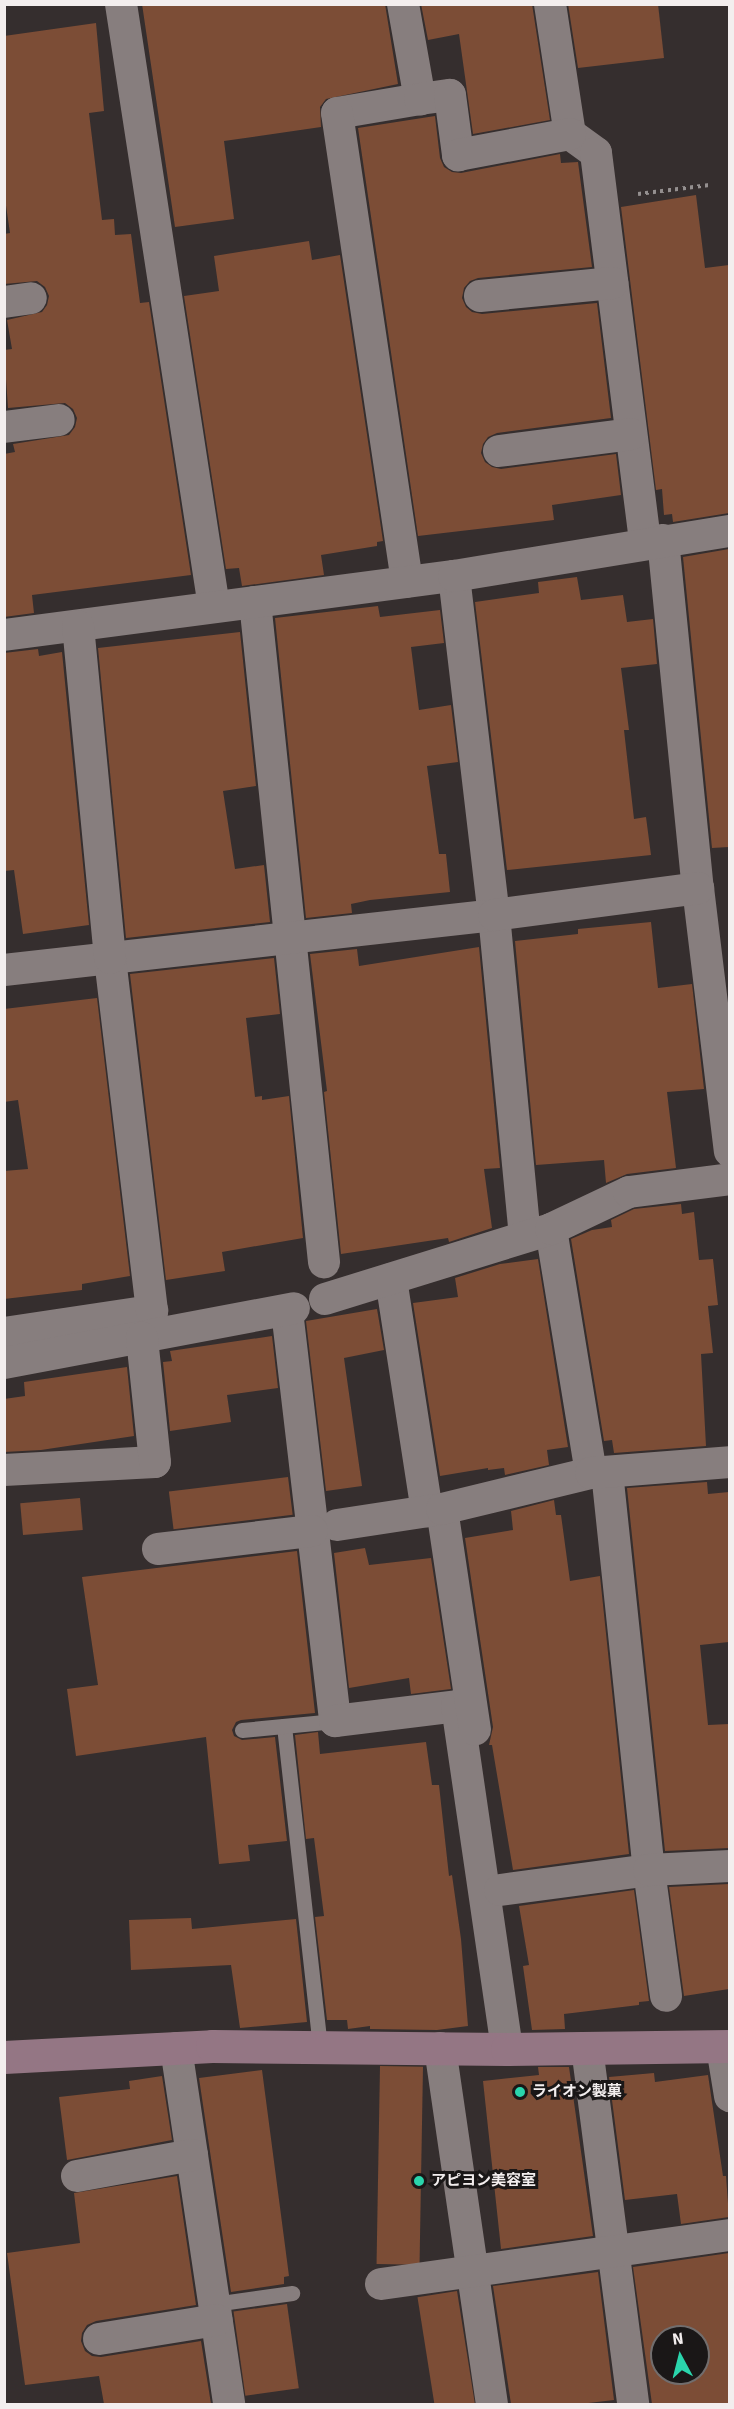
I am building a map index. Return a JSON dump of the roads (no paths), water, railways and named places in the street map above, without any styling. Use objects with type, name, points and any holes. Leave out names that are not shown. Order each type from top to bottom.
[{"type":"street","points":[[121,4],[214,608]]},
{"type":"street","points":[[403,4],[420,99]]},
{"type":"street","points":[[550,4],[570,134],[596,153],[631,434],[654,541],[729,1151]]},
{"type":"street","points":[[407,582],[337,113],[450,95],[458,154],[570,134]]},
{"type":"street","points":[[480,296],[612,283]]},
{"type":"street","points":[[4,428],[59,420]]},
{"type":"street","points":[[499,451],[631,434]]},
{"type":"street","points":[[4,635],[454,576],[654,541],[729,531]]},
{"type":"street","points":[[454,576],[494,915],[538,1233],[599,1472],[666,1996]]},
{"type":"street","points":[[255,602],[292,936],[324,1262]]},
{"type":"street","points":[[4,1333],[152,1311],[110,958],[78,627]]},
{"type":"street","points":[[4,970],[494,915],[698,888]]},
{"type":"street","points":[[325,1299],[538,1233],[628,1192],[729,1179]]},
{"type":"street","points":[[391,1279],[500,1890],[517,2007]]},
{"type":"street","points":[[4,1363],[290,1310],[325,1528],[335,1721],[457,1706],[507,2049]]},
{"type":"street","points":[[4,1470],[155,1461],[142,1338]]},
{"type":"street","points":[[158,1549],[325,1528],[434,1510],[599,1472],[729,1462]]},
{"type":"street","points":[[500,1890],[649,1870],[729,1866]]},
{"type":"street","points":[[4,2057],[176,2048],[507,2049],[726,2046],[729,2096]]},
{"type":"street","points":[[176,2048],[229,2404]]},
{"type":"street","points":[[440,2048],[492,2404]]},
{"type":"street","points":[[587,2048],[633,2404]]},
{"type":"street","points":[[77,2176],[192,2155]]},
{"type":"street","points":[[381,2284],[729,2235]]},
{"type":"street","points":[[99,2338],[215,2312]]},
{"type":"lane","points":[[242,1730],[335,1721]]},
{"type":"lane","points":[[284,1726],[320,2047]]},
{"type":"lane","points":[[215,2312],[292,2293]]},
{"type":"place","name":"ライオン製菓","points":[[520,2092]]},
{"type":"place","name":"アピヨン美容室","points":[[419,2181]]}]
